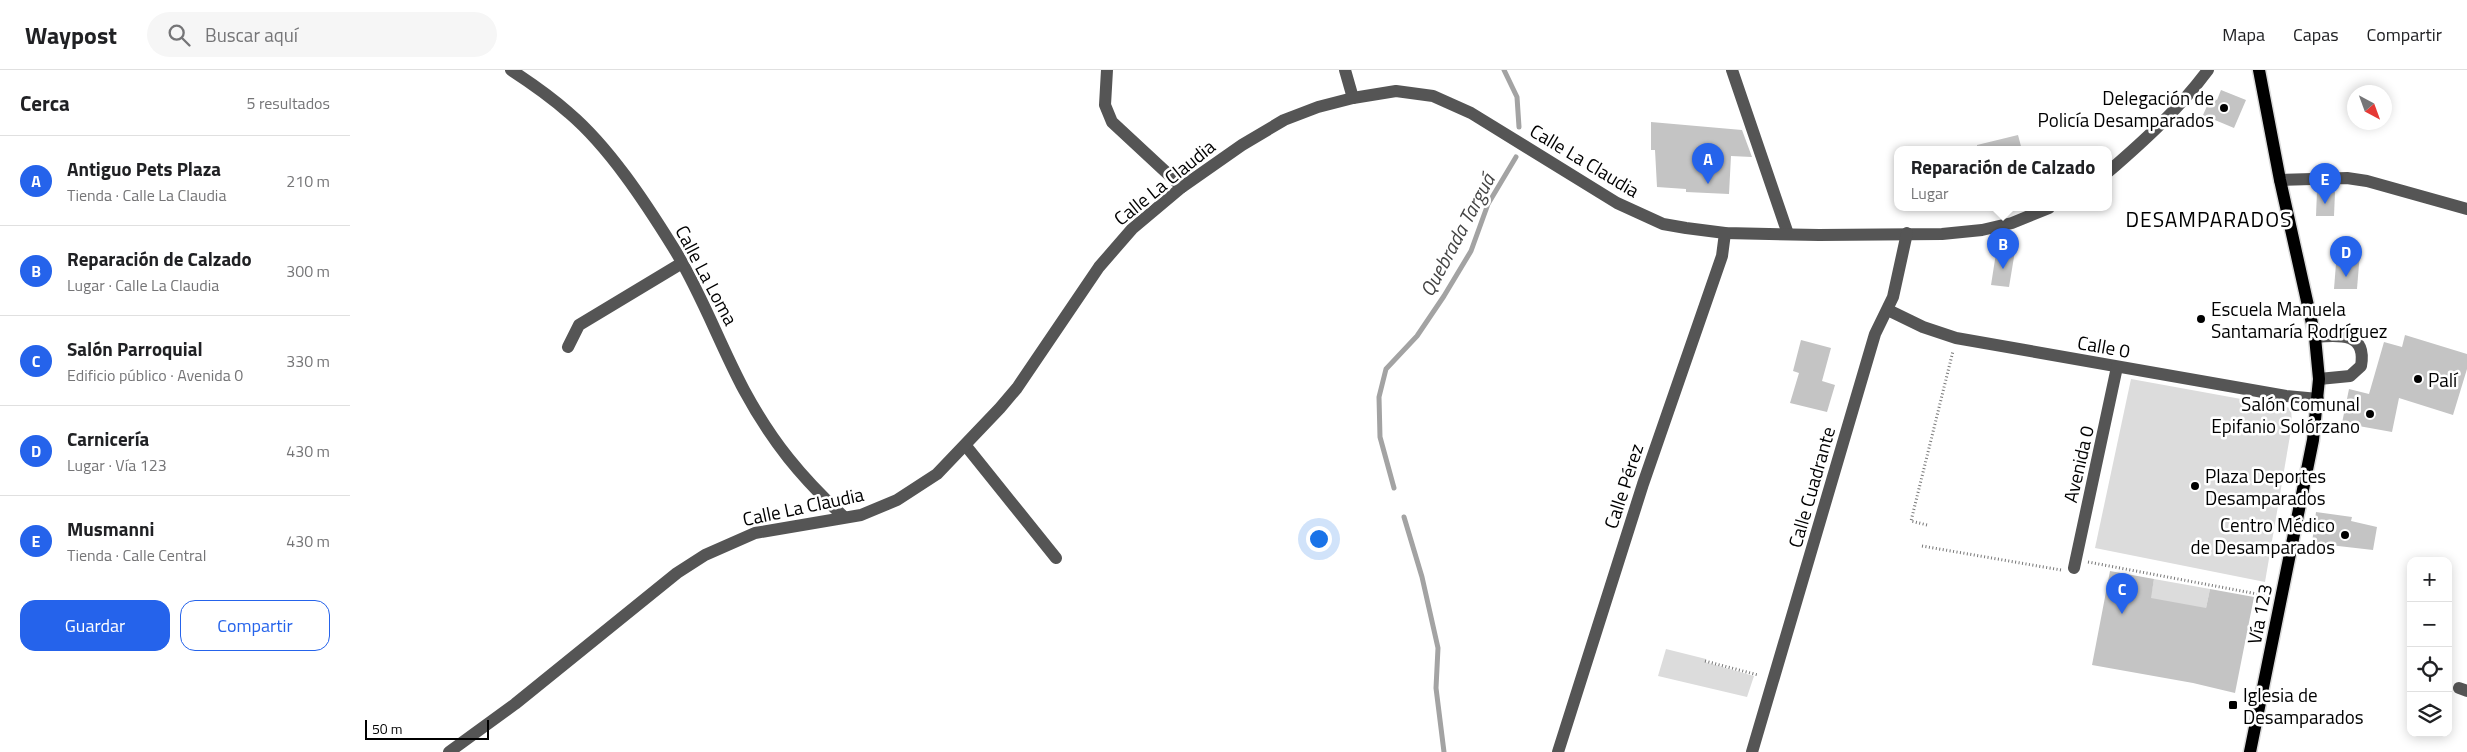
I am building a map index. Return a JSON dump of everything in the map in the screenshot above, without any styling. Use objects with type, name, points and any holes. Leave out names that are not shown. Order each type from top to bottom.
[{"type":"main road","name":"Vía 123","points":[[2250,752],[2313,440],[2319,379],[2315,337],[2280,180],[2259,70]]},
{"type":"street","name":"Calle La Loma","points":[[511,70],[570,113],[597,142],[633,187],[682,263],[744,389],[765,426],[793,466],[844,517]]},
{"type":"street","points":[[1106,70],[1105,105],[1112,122],[1182,188]]},
{"type":"street","points":[[1345,70],[1353,98]]},
{"type":"street","points":[[1732,70],[1788,234]]},
{"type":"street","points":[[2112,169],[2151,135],[2188,97],[2208,70]]},
{"type":"street","name":"Calle La Claudia","points":[[449,752],[515,704],[677,573],[705,555],[755,533],[861,515],[909,493],[937,474],[966,446],[1017,388],[1099,267],[1132,230],[1182,188],[1242,145],[1284,120],[1353,98],[1396,91],[1433,96],[1471,113],[1596,192],[1641,216],[1664,224],[1725,233],[1942,234],[1982,230],[2012,223],[2042,211]]},
{"type":"street","points":[[2280,180],[2346,178],[2367,180],[2467,209]]},
{"type":"street","name":"Calle Pérez","points":[[1558,752],[1643,484],[1722,256],[1725,233]]},
{"type":"street","name":"Calle Cuadrante","points":[[1752,752],[1875,334],[1888,310],[1907,233]]},
{"type":"street","points":[[568,347],[579,325],[682,263]]},
{"type":"street","name":"Calle 0","points":[[1888,310],[1923,327],[1956,338],[2286,396],[2318,399]]},
{"type":"street","points":[[2315,337],[2340,335],[2354,339],[2361,346],[2363,355],[2361,366],[2350,376],[2319,379]]},
{"type":"street","name":"Avenida 0","points":[[2074,564],[2117,367]]},
{"type":"street","points":[[966,446],[1056,558]]},
{"type":"path","points":[[1927,525],[1911,521],[1956,338]]},
{"type":"path","points":[[1922,546],[2063,570],[2074,564],[2281,598]]},
{"type":"path","points":[[1705,661],[1758,675]]},
{"type":"shaded area","name":"Plaza Deportes Desamparados","points":[[2131,379],[2291,408],[2292,424],[2265,582],[2095,548]]},
{"type":"shaded area","points":[[2154,579],[2210,589],[2206,608],[2145,674],[2127,581],[2152,590]]},
{"type":"shaded area","points":[[1666,649],[1706,659],[1705,662],[1754,676],[1747,697],[1658,676]]},
{"type":"building","name":"Delegación de Policía Desamparados","points":[[2221,90],[2246,100],[2234,128],[2203,115],[2211,97],[2217,100]]},
{"type":"building","points":[[1651,122],[1742,130],[1752,157],[1731,156],[1729,194],[1686,192],[1686,189],[1657,187],[1655,150],[1651,150]]},
{"type":"building","points":[[2018,135],[2021,146],[1977,146]]},
{"type":"building","points":[[2317,191],[2335,192],[2334,216],[2316,216]]},
{"type":"building","points":[[2015,251],[2009,287],[1991,285],[1996,253]]},
{"type":"building","points":[[2337,251],[2360,252],[2357,289],[2334,289]]},
{"type":"building","name":"Palí","points":[[2405,335],[2467,354],[2467,369],[2453,415],[2399,398],[2392,432],[2342,423],[2349,389],[2369,394],[2384,342],[2402,347]]},
{"type":"building","points":[[1801,340],[1831,348],[1822,381],[1835,385],[1827,412],[1790,403],[1799,373],[1793,371]]},
{"type":"building","name":"Centro Médico de Desamparados","points":[[2316,512],[2352,517],[2351,521],[2377,527],[2373,550],[2312,543]]},
{"type":"building","points":[[2110,571],[2154,579],[2151,598],[2206,608],[2210,589],[2254,597],[2235,693],[2193,683],[2092,665]]},
{"type":"waterway","name":"Quebrada Targuá","points":[[1504,70],[1517,97],[1519,127]]},
{"type":"waterway","name":"Quebrada Targuá","points":[[1394,488],[1380,437],[1379,397],[1386,369],[1417,336],[1444,296],[1471,251],[1488,204],[1516,157]]},
{"type":"waterway","name":"Quebrada Targuá","points":[[1404,517],[1422,577],[1438,648],[1436,688],[1444,752]]},
{"type":"place","name":"Delegación de Policía Desamparados","points":[[2224,108]]},
{"type":"place","name":"Antiguo Pets Plaza","points":[[1708,184]]},
{"type":"place","name":"Musmanni","points":[[2325,204]]},
{"type":"place","name":"Reparación de Calzado","points":[[2003,269]]},
{"type":"place","name":"Carnicería","points":[[2346,277]]},
{"type":"place","name":"Escuela Manuela Santamaría Rodríguez","points":[[2201,319]]},
{"type":"place","name":"Palí","points":[[2418,379]]},
{"type":"place","name":"Salón Comunal Epifanio Solórzano","points":[[2370,414]]},
{"type":"place","name":"Plaza Deportes Desamparados","points":[[2195,486]]},
{"type":"place","name":"Centro Médico de Desamparados","points":[[2345,535]]},
{"type":"place","name":"Salón Parroquial","points":[[2122,614]]},
{"type":"place","name":"Iglesia de Desamparados","points":[[2233,705]]},
{"type":"district","name":"DESAMPARADOS","points":[[2209,219]]}]
